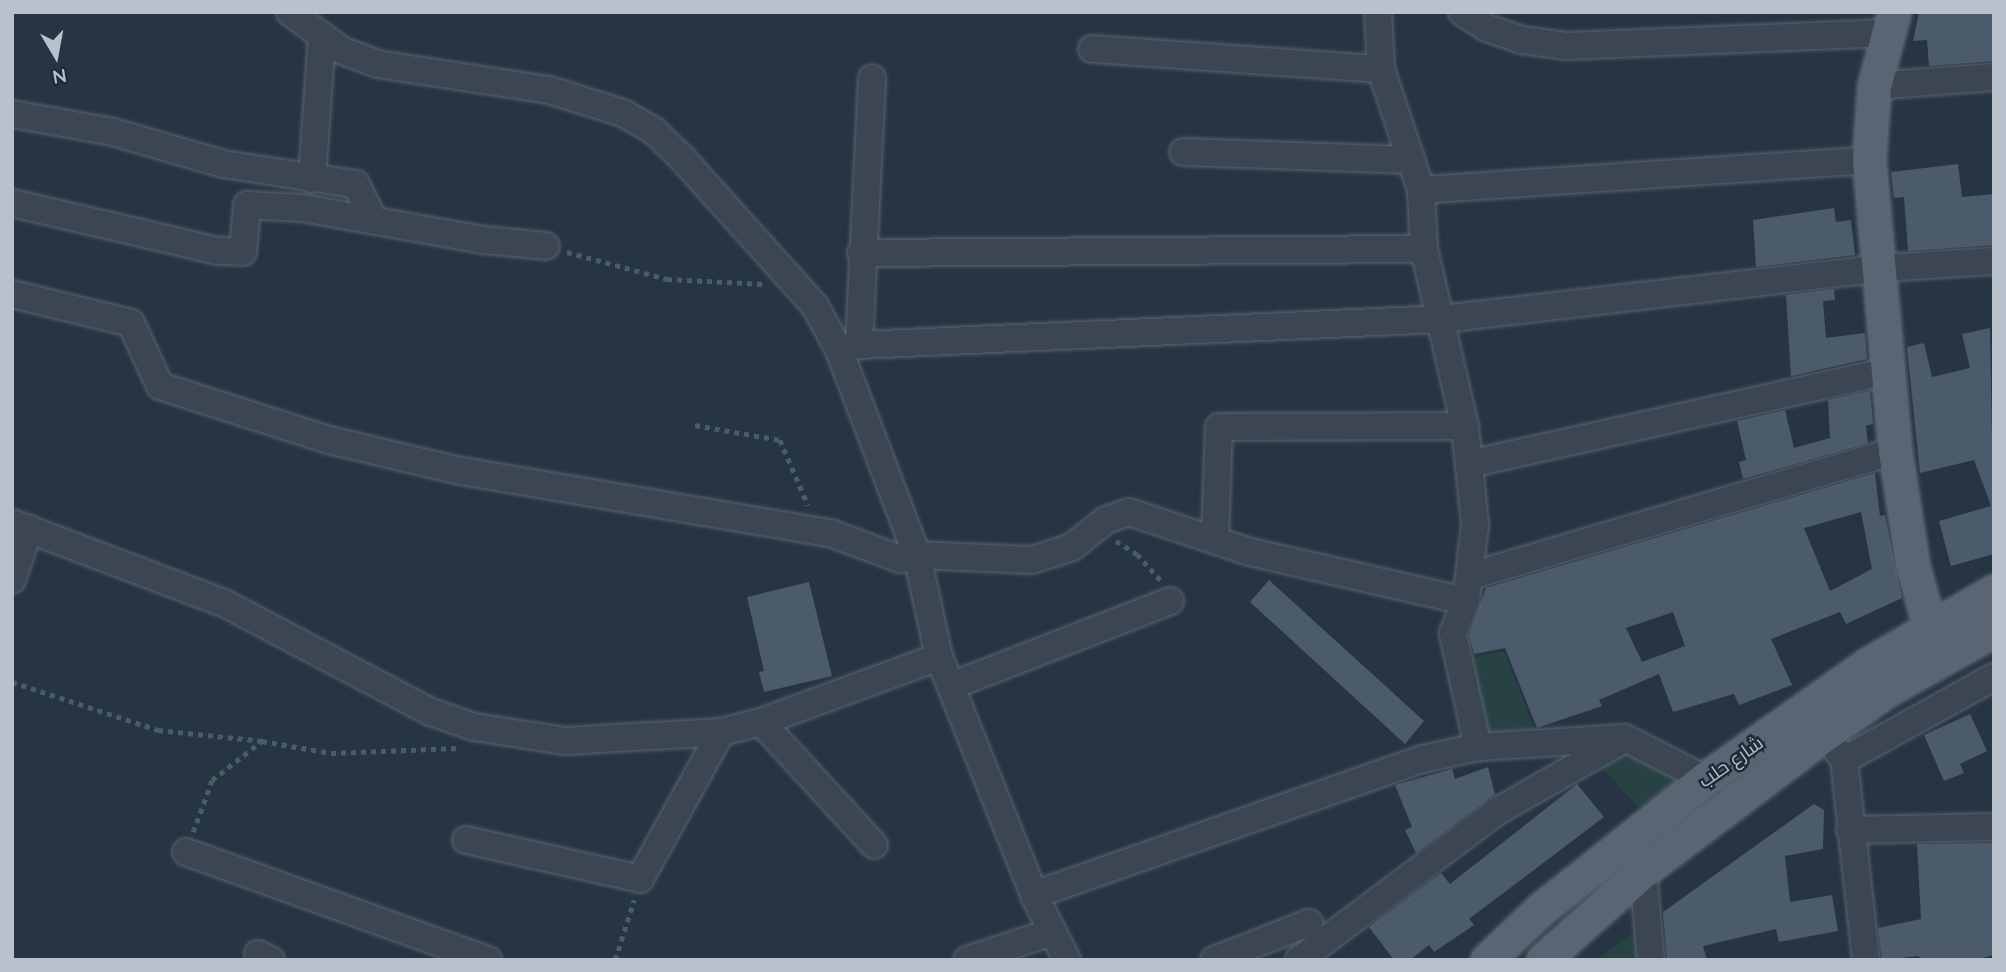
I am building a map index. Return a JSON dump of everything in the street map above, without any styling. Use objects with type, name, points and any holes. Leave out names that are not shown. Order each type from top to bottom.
[{"type":"main road","points":[[1891,23],[1874,86],[1869,160],[1882,268],[1895,451],[1916,582],[1942,638]]},
{"type":"main road","name":"شارع حلب","points":[[1543,960],[1643,871],[1825,734],[1942,638],[1994,591]]},
{"type":"main road","name":"شارع حلب","points":[[1942,638],[1994,630]]},
{"type":"main road","name":"شارع حلب","points":[[1487,960],[1541,909],[1705,779],[1825,734]]},
{"type":"street","points":[[1378,12],[1381,69],[1421,190],[1424,249],[1443,318],[1465,426],[1475,525],[1468,589],[1453,635],[1478,747]]},
{"type":"street","points":[[1462,12],[1487,28],[1521,40],[1566,46],[1891,23]]},
{"type":"street","points":[[308,21],[312,179]]},
{"type":"street","points":[[308,21],[341,50],[377,64],[549,90],[623,113],[653,131],[680,156],[815,306],[849,348],[917,555],[939,657],[1034,895],[1067,960]]},
{"type":"street","points":[[1092,49],[1381,69]]},
{"type":"street","points":[[1874,86],[1994,77]]},
{"type":"street","points":[[849,348],[861,253],[872,78]]},
{"type":"street","points":[[12,114],[113,132],[223,164],[356,184],[373,219]]},
{"type":"street","points":[[1183,152],[1412,160]]},
{"type":"street","points":[[1421,190],[1869,160]]},
{"type":"street","points":[[12,203],[219,251],[243,252],[247,205],[302,208],[546,246]]},
{"type":"street","points":[[861,253],[1424,249]]},
{"type":"street","points":[[849,348],[1443,318],[1882,268],[1994,261]]},
{"type":"street","points":[[12,294],[131,323],[160,386],[328,440],[533,485],[830,533],[900,559],[917,555],[1032,560],[1072,547],[1106,520],[1129,512],[1215,540],[1468,589],[1895,451]]},
{"type":"street","points":[[1469,464],[1888,371]]},
{"type":"street","points":[[1215,540],[1219,427],[1465,426]]},
{"type":"street","points":[[12,580],[20,526],[224,603],[431,712],[474,727],[592,742],[720,732],[761,722],[939,657]]},
{"type":"street","points":[[951,686],[1170,601]]},
{"type":"street","points":[[1866,960],[1850,830],[1825,734],[1994,677]]},
{"type":"street","points":[[761,722],[874,845]]},
{"type":"street","points":[[466,840],[640,879],[720,732]]},
{"type":"street","points":[[1299,960],[1496,812],[1625,738]]},
{"type":"street","points":[[1034,895],[1423,759],[1478,747],[1625,738],[1705,779]]},
{"type":"street","points":[[1850,830],[1994,827]]},
{"type":"street","points":[[186,852],[488,960]]},
{"type":"street","points":[[1643,871],[1651,960]]},
{"type":"street","points":[[1214,960],[1309,923]]},
{"type":"street","points":[[967,960],[1052,932]]},
{"type":"path","points":[[546,246],[667,279],[797,286]]},
{"type":"path","points":[[695,425],[780,440],[812,513],[830,533]]},
{"type":"path","points":[[1106,520],[1116,541],[1156,571],[1170,601]]},
{"type":"path","points":[[12,682],[158,730],[262,741],[331,753],[462,748],[474,727]]},
{"type":"path","points":[[186,852],[212,779],[262,741]]},
{"type":"path","points":[[615,960],[640,879]]},
{"type":"green space","points":[[1504,651],[1535,730],[1484,732],[1470,658]]},
{"type":"green space","points":[[1628,748],[1681,782],[1639,808],[1598,764]]},
{"type":"green space","points":[[1640,927],[1642,960],[1597,960]]},
{"type":"building","points":[[1919,12],[1994,12],[1994,61],[1929,66],[1927,40],[1913,41]]},
{"type":"building","points":[[1958,164],[1962,197],[1994,194],[1994,245],[1908,251],[1904,197],[1894,198],[1891,172]]},
{"type":"building","points":[[1834,208],[1836,222],[1851,220],[1855,255],[1756,267],[1753,220]]},
{"type":"building","points":[[1834,289],[1835,300],[1823,301],[1826,338],[1865,333],[1867,359],[1791,376],[1786,295]]},
{"type":"building","points":[[1990,328],[1994,554],[1951,566],[1939,521],[1991,506],[1974,460],[1920,473],[1907,347],[1924,343],[1932,377],[1970,368],[1962,334]]},
{"type":"building","points":[[1870,391],[1873,424],[1866,426],[1868,443],[1743,479],[1739,462],[1746,460],[1737,421],[1785,410],[1794,448],[1830,438],[1828,400]]},
{"type":"building","points":[[1875,473],[1880,516],[1885,515],[1902,598],[1846,624],[1840,612],[1771,639],[1792,685],[1739,705],[1734,694],[1673,712],[1659,674],[1599,700],[1602,706],[1537,728],[1505,648],[1474,654],[1469,635],[1486,588]],"holes":[[[1861,512],[1872,569],[1830,591],[1804,528]],[[1673,612],[1685,646],[1642,662],[1626,628]]]},
{"type":"building","points":[[1269,580],[1424,721],[1405,744],[1250,602]]},
{"type":"building","points":[[809,582],[832,676],[764,692],[759,672],[764,671],[747,597]]},
{"type":"building","points":[[1970,714],[1987,751],[1960,764],[1964,773],[1944,781],[1924,735]]},
{"type":"building","points":[[1488,767],[1495,794],[1416,853],[1405,830],[1412,827],[1395,785],[1452,769],[1455,779]]},
{"type":"building","points":[[1577,784],[1604,817],[1469,919],[1474,925],[1434,952],[1429,945],[1410,960],[1394,960],[1369,927],[1441,873],[1450,884]]},
{"type":"building","points":[[1814,804],[1824,810],[1823,849],[1785,856],[1790,902],[1832,895],[1838,931],[1779,942],[1776,929],[1703,946],[1707,960],[1667,960],[1663,912]]},
{"type":"building","points":[[1994,843],[1994,955],[1974,960],[1920,960],[1919,956],[1882,960],[1878,928],[1921,919],[1917,844]]}]
